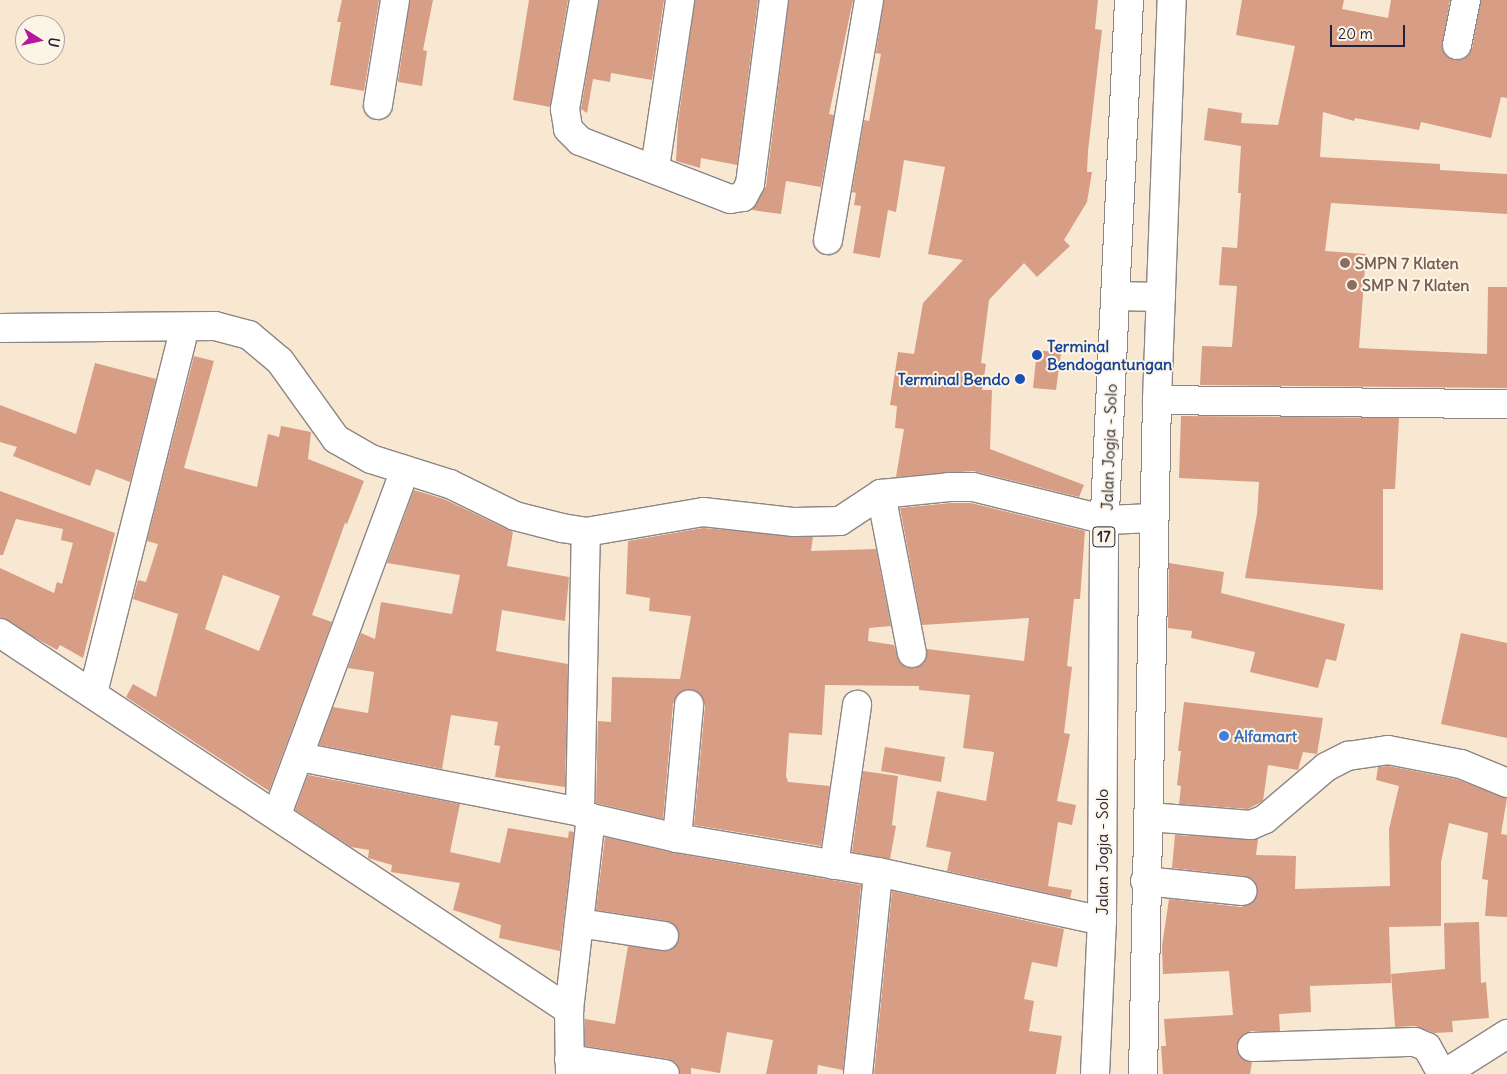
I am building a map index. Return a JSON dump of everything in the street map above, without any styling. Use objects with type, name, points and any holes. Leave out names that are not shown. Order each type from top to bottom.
[{"type":"main road","points":[[378,105],[395,0]]},
{"type":"main road","points":[[584,0],[565,109],[568,129],[580,141],[655,168],[711,194],[730,200],[743,197],[750,184],[774,0]]},
{"type":"main road","points":[[655,168],[680,0]]},
{"type":"main road","points":[[828,240],[869,0]]},
{"type":"main road","name":"Jalan Jogja - Solo","points":[[1094,1074],[1102,921],[1106,520],[1129,0]]},
{"type":"main road","points":[[1143,1074],[1145,881],[1149,817],[1157,400],[1172,0]]},
{"type":"main road","points":[[1457,45],[1466,0]]},
{"type":"main road","points":[[1115,296],[1161,297]]},
{"type":"main road","points":[[0,328],[185,328],[216,326],[249,335],[280,361],[336,439],[371,459],[450,484],[515,516],[586,532],[703,512],[794,522],[840,521],[881,494],[973,487],[1106,520],[1154,518]]},
{"type":"main road","points":[[93,693],[185,328]]},
{"type":"main road","points":[[1157,400],[1507,404]]},
{"type":"main road","points":[[278,814],[405,470]]},
{"type":"main road","points":[[881,494],[912,653]]},
{"type":"main road","points":[[586,532],[586,815],[579,922],[569,1010],[569,1066],[665,1074]]},
{"type":"main road","points":[[0,633],[278,814],[569,1010]]},
{"type":"main road","points":[[834,865],[857,705]]},
{"type":"main road","points":[[676,838],[689,706]]},
{"type":"main road","points":[[1149,817],[1251,825],[1265,819],[1326,767],[1348,756],[1388,750],[1462,764],[1507,783]]},
{"type":"main road","points":[[300,757],[586,815],[676,838],[878,872],[1102,921]]},
{"type":"main road","points":[[858,1074],[878,872]]},
{"type":"main road","points":[[1145,881],[1242,891]]},
{"type":"main road","points":[[579,922],[664,936]]},
{"type":"main road","points":[[1252,1047],[1415,1042],[1427,1047],[1443,1074],[1507,1034]]},
{"type":"building","points":[[342,0],[379,0],[364,91],[330,85],[341,22],[337,22]]},
{"type":"building","points":[[410,0],[433,0],[423,50],[427,51],[422,86],[398,82]]},
{"type":"building","points":[[529,0],[568,0],[550,107],[513,100]]},
{"type":"building","points":[[599,0],[664,0],[652,80],[611,73],[610,82],[593,79],[587,113],[581,109]]},
{"type":"building","points":[[695,0],[758,0],[737,165],[701,158],[700,168],[676,161],[678,122]]},
{"type":"building","points":[[789,0],[853,0],[829,114],[834,115],[821,187],[786,181],[781,214],[752,210],[766,186]]},
{"type":"building","points":[[884,0],[1098,0],[1095,29],[1102,30],[1088,151],[1087,172],[1092,172],[1087,202],[1064,240],[1070,246],[1037,277],[1024,263],[989,300],[981,363],[986,364],[982,390],[992,390],[990,449],[1084,485],[1079,497],[973,471],[896,477],[904,429],[895,428],[897,406],[890,405],[898,352],[914,354],[923,303],[963,260],[928,254],[945,167],[904,160],[896,212],[888,210],[880,258],[853,253],[861,206],[854,205],[856,193],[852,192],[864,120],[869,121],[881,54],[876,53]]},
{"type":"building","points":[[1242,0],[1344,0],[1342,9],[1388,18],[1391,0],[1450,0],[1442,50],[1454,60],[1462,60],[1472,49],[1481,0],[1507,0],[1507,98],[1501,97],[1491,138],[1421,122],[1419,130],[1355,118],[1354,121],[1323,112],[1320,157],[1440,164],[1440,170],[1507,174],[1507,214],[1331,203],[1325,251],[1366,254],[1359,348],[1487,354],[1488,287],[1507,287],[1507,388],[1200,385],[1202,346],[1232,347],[1237,286],[1219,285],[1222,247],[1237,248],[1241,193],[1238,193],[1241,146],[1204,140],[1208,108],[1242,113],[1241,123],[1278,125],[1295,46],[1236,35]]},
{"type":"building","points":[[1037,350],[1061,353],[1056,390],[1033,388]]},
{"type":"building","points":[[194,356],[214,361],[184,468],[257,487],[268,434],[279,437],[281,426],[311,432],[308,459],[364,481],[347,524],[345,523],[312,615],[332,622],[269,791],[126,697],[133,684],[156,697],[178,614],[133,599],[138,580],[146,582],[158,544],[147,541]],"holes":[[[223,575],[280,596],[259,651],[205,629]]]},
{"type":"building","points":[[95,363],[156,379],[130,482],[96,469],[90,486],[13,456],[17,447],[0,442],[0,405],[76,434]]},
{"type":"building","points":[[1181,416],[1399,418],[1395,489],[1383,489],[1383,590],[1245,578],[1257,514],[1259,482],[1179,478]]},
{"type":"building","points":[[414,490],[444,499],[513,532],[507,566],[569,577],[565,621],[502,610],[496,651],[568,664],[565,787],[495,777],[500,746],[494,745],[498,722],[451,715],[442,769],[319,745],[333,707],[368,713],[374,672],[348,668],[361,633],[375,639],[381,602],[452,614],[460,575],[387,563]]},
{"type":"building","points":[[0,491],[115,533],[83,658],[60,645],[57,650],[0,618],[0,568],[54,593],[57,582],[62,584],[73,543],[61,540],[63,529],[16,519],[3,555],[0,555]]},
{"type":"building","points":[[971,503],[1085,531],[1080,599],[1074,599],[1067,666],[1072,667],[1064,733],[1070,734],[1057,801],[1076,805],[1072,825],[1058,822],[1048,886],[1072,890],[1070,898],[947,871],[951,852],[926,847],[937,791],[986,801],[994,752],[963,748],[970,695],[919,690],[919,686],[825,685],[822,735],[789,733],[786,776],[788,782],[830,786],[821,846],[694,825],[705,706],[703,698],[691,690],[682,691],[673,704],[663,819],[596,803],[598,721],[611,722],[612,677],[680,679],[691,616],[649,611],[650,598],[626,594],[628,541],[703,528],[813,537],[811,551],[876,549],[891,626],[869,628],[868,641],[894,645],[900,663],[907,668],[923,664],[927,649],[1024,661],[1029,618],[922,625],[900,508]]},
{"type":"building","points":[[1169,563],[1224,572],[1221,593],[1345,624],[1336,661],[1326,659],[1318,688],[1250,672],[1255,652],[1191,638],[1192,631],[1168,628]]},
{"type":"building","points":[[1461,633],[1507,643],[1507,738],[1441,724]]},
{"type":"building","points":[[1184,702],[1323,718],[1317,754],[1303,752],[1298,770],[1268,765],[1263,801],[1248,809],[1179,804],[1181,786],[1177,785],[1181,751],[1178,751]]},
{"type":"building","points":[[885,747],[945,757],[941,782],[881,771]]},
{"type":"building","points":[[1388,766],[1456,779],[1507,798],[1501,834],[1507,835],[1507,917],[1485,916],[1488,880],[1482,879],[1488,833],[1492,834],[1449,823],[1441,862],[1441,926],[1389,927],[1391,983],[1310,986],[1311,1012],[1279,1014],[1280,1031],[1251,1031],[1239,1039],[1239,1055],[1252,1062],[1250,1074],[1163,1074],[1161,1046],[1166,1046],[1164,1019],[1233,1015],[1229,971],[1163,974],[1162,946],[1169,899],[1241,907],[1254,901],[1258,892],[1252,879],[1244,876],[1172,868],[1175,835],[1258,839],[1256,855],[1296,856],[1295,889],[1390,886],[1389,829],[1399,786],[1376,780],[1378,767]]},
{"type":"building","points":[[863,771],[898,776],[892,825],[896,826],[890,859],[852,852]]},
{"type":"building","points":[[308,775],[460,804],[450,852],[500,863],[508,828],[568,838],[569,831],[574,832],[560,951],[499,938],[501,925],[453,910],[460,883],[391,872],[392,865],[368,858],[369,850],[351,847],[295,810]]},
{"type":"building","points":[[605,837],[674,853],[861,885],[843,1070],[818,1065],[817,1074],[766,1074],[773,1040],[727,1032],[720,1073],[691,1068],[691,1074],[680,1074],[675,1062],[668,1059],[585,1046],[585,1019],[615,1024],[628,946],[669,951],[679,938],[678,930],[667,921],[596,910]]},
{"type":"building","points":[[892,891],[1064,929],[1057,967],[1032,962],[1024,999],[1034,1001],[1029,1031],[1062,1036],[1056,1074],[874,1074]]},
{"type":"building","points":[[1479,922],[1481,983],[1486,982],[1489,1018],[1452,1021],[1453,1032],[1434,1033],[1415,1026],[1395,1027],[1391,974],[1445,969],[1444,923]]},
{"type":"place","name":"SMPN 7 Klaten","points":[[1345,263]]},
{"type":"place","name":"SMP N 7 Klaten","points":[[1352,285]]},
{"type":"place","name":"Terminal Bendogantungan","points":[[1037,355]]},
{"type":"place","name":"Terminal Bendo","points":[[1020,379]]},
{"type":"place","name":"Alfamart","points":[[1224,736]]}]
